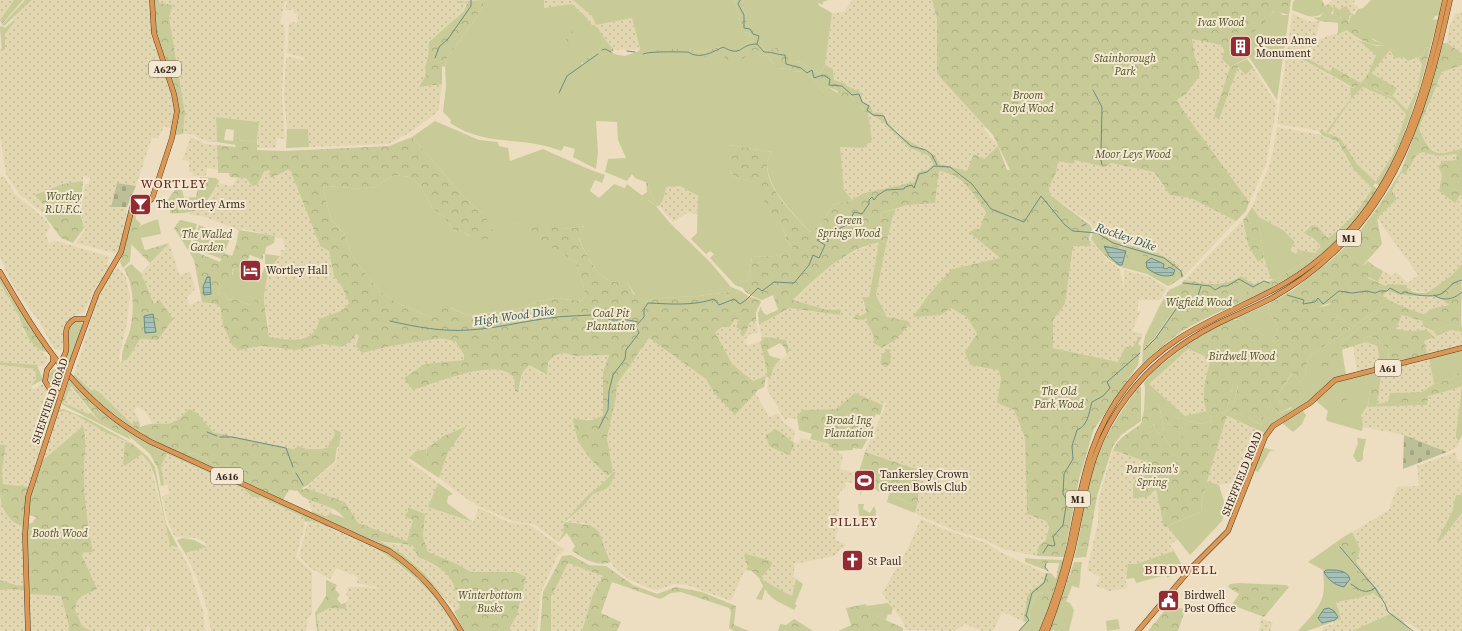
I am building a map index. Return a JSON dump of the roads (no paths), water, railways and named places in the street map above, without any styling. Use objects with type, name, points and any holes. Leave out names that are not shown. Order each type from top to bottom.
[{"type":"highway","name":"SHEFFIELD ROAD","points":[[28,631],[25,535],[28,497],[87,319],[101,285],[121,252],[134,204],[137,201],[150,201],[169,149],[177,111],[174,94],[154,32],[152,0]]},
{"type":"highway","name":"M1","points":[[1047,631],[1066,575],[1083,495],[1094,457],[1111,421],[1137,384],[1166,356],[1192,337],[1266,301],[1298,282],[1328,258],[1356,230],[1385,190],[1406,150],[1424,97],[1443,20],[1445,0]]},
{"type":"highway","name":"M1","points":[[1042,631],[1062,574],[1088,456],[1106,417],[1134,377],[1146,364],[1167,346],[1190,330],[1274,289],[1303,272],[1332,248],[1356,223],[1382,188],[1404,144],[1450,0]]},
{"type":"highway","name":"A616","points":[[0,272],[47,348],[64,372],[89,399],[131,432],[380,546],[405,562],[438,594],[461,631]]},
{"type":"highway","points":[[78,318],[83,322],[84,327]]},
{"type":"highway","points":[[60,366],[66,351],[66,328],[72,321],[78,318],[87,319]]},
{"type":"highway","points":[[47,348],[56,357],[60,358],[64,356]]},
{"type":"highway","name":"SHEFFIELD ROAD","points":[[1138,631],[1193,566],[1228,531],[1265,437],[1274,426],[1310,403],[1338,379],[1386,369],[1462,348]]},
{"type":"highway","name":"A629","points":[[53,356],[52,365],[47,370],[44,381],[50,390],[61,394]]},
{"type":"highway","points":[[52,365],[57,366],[64,372]]},
{"type":"highway","name":"A629","points":[[56,392],[59,399],[58,404]]},
{"type":"waterway","points":[[435,58],[439,47],[448,39],[471,6],[471,0]]},
{"type":"waterway","points":[[740,0],[738,4],[744,15],[744,28],[750,29],[753,34],[759,36],[757,44],[764,52],[785,55],[786,64],[801,68],[807,73],[812,70],[814,78],[823,75],[830,79],[829,85],[842,86],[852,95],[859,94],[862,102],[869,106],[867,110],[873,115],[884,116],[887,124],[911,146],[926,150],[932,155],[937,165]]},
{"type":"waterway","points":[[643,54],[657,52],[689,52],[694,55],[702,55],[723,47],[729,50],[738,51],[746,46],[757,44]]},
{"type":"waterway","points":[[602,50],[605,49],[611,52]]},
{"type":"waterway","points":[[627,51],[635,52]]},
{"type":"waterway","points":[[559,93],[567,76],[598,54]]},
{"type":"waterway","points":[[1093,90],[1102,107],[1101,154]]},
{"type":"waterway","points":[[1101,160],[1102,165]]},
{"type":"waterway","points":[[599,428],[608,410],[609,391],[613,375],[625,359],[626,350],[639,333],[636,326],[644,317],[644,309],[648,303],[690,304],[714,299],[719,305],[734,299],[740,304],[758,288],[762,291],[774,282],[794,283],[809,265],[813,255],[819,258],[825,245],[817,240],[823,237],[825,241],[828,242],[828,237],[836,233],[836,229],[840,230],[840,228],[849,224],[854,212],[862,214],[872,197],[874,200],[878,195],[886,190],[904,189],[905,187],[912,185],[914,188],[919,174],[927,172],[934,166],[950,167],[972,184],[991,209],[1024,222],[1041,196],[1065,225],[1073,231],[1097,233],[1113,243],[1164,258],[1181,271],[1182,277]]},
{"type":"waterway","points":[[1082,226],[1086,224]]},
{"type":"waterway","name":"Rockley Dike","points":[[1183,283],[1210,286],[1215,290],[1222,286],[1227,286],[1239,279],[1253,287],[1264,281],[1269,283]]},
{"type":"waterway","name":"Rockley Dike","points":[[1287,295],[1304,300],[1303,304],[1315,302],[1318,298],[1323,304],[1339,291],[1352,293],[1367,291],[1375,293],[1387,291],[1390,288],[1401,294],[1405,292],[1432,296],[1441,294],[1452,284],[1462,280]]},
{"type":"waterway","points":[[1144,350],[1155,339],[1181,302],[1186,304],[1189,302],[1192,305],[1196,302],[1201,286]]},
{"type":"waterway","name":"Rockley Dike","points":[[1434,295],[1449,299],[1462,292]]},
{"type":"waterway","name":"High Wood Dike","points":[[390,321],[449,330],[482,329],[546,318],[587,315],[602,316],[610,320],[628,320],[638,322]]},
{"type":"waterway","points":[[1043,553],[1048,545],[1055,545],[1053,537],[1063,525],[1067,500],[1063,494],[1064,474],[1073,459],[1072,446],[1077,430],[1086,422],[1092,402],[1103,396],[1110,388],[1107,382],[1140,353]]},
{"type":"waterway","points":[[207,432],[217,436]]},
{"type":"waterway","points":[[220,437],[232,437],[286,448],[293,467]]},
{"type":"waterway","points":[[296,473],[303,485]]},
{"type":"waterway","points":[[1340,547],[1375,588],[1388,612],[1413,631]]},
{"type":"waterway","points":[[1046,563],[1045,567],[1048,571]]},
{"type":"waterway","points":[[1019,631],[1029,620],[1026,616],[1032,593],[1044,583],[1047,574]]},
{"type":"waterway","points":[[1351,584],[1360,590],[1365,591],[1375,588]]},
{"type":"place","name":"Queen Anne Monument","points":[[1240,46]]},
{"type":"place","name":"The Wortley Arms","points":[[141,204]]},
{"type":"place","name":"Wortley Hall","points":[[251,270]]},
{"type":"place","name":"Tankersley Crown Green Bowls Club","points":[[865,480]]},
{"type":"place","name":"St Paul","points":[[852,561]]},
{"type":"place","name":"Birdwell Post Office","points":[[1169,601]]},
{"type":"district","name":"WORTLEY","points":[[174,183]]},
{"type":"district","name":"PILLEY","points":[[854,521]]},
{"type":"district","name":"BIRDWELL","points":[[1181,569]]},
{"type":"park label","name":"Ivas Wood","points":[[1221,22]]},
{"type":"park label","name":"Stainborough Park","points":[[1125,64]]},
{"type":"park label","name":"Broom Royd Wood","points":[[1028,101]]},
{"type":"park label","name":"Moor Leys Wood","points":[[1133,154]]},
{"type":"park label","name":"Wortley R.U.F.C.","points":[[64,202]]},
{"type":"park label","name":"Green Springs Wood","points":[[849,226]]},
{"type":"park label","name":"The Walled Garden","points":[[207,240]]},
{"type":"park label","name":"Wigfield Wood","points":[[1199,302]]},
{"type":"park label","name":"Coal Pit Plantation","points":[[611,319]]},
{"type":"park label","name":"Birdwell Wood","points":[[1242,356]]},
{"type":"park label","name":"The Old Park Wood","points":[[1059,397]]},
{"type":"park label","name":"Broad Ing Plantation","points":[[849,426]]},
{"type":"park label","name":"Parkinson's Spring","points":[[1152,475]]},
{"type":"park label","name":"Booth Wood","points":[[60,533]]},
{"type":"park label","name":"Winterbottom Busks","points":[[490,601]]}]
